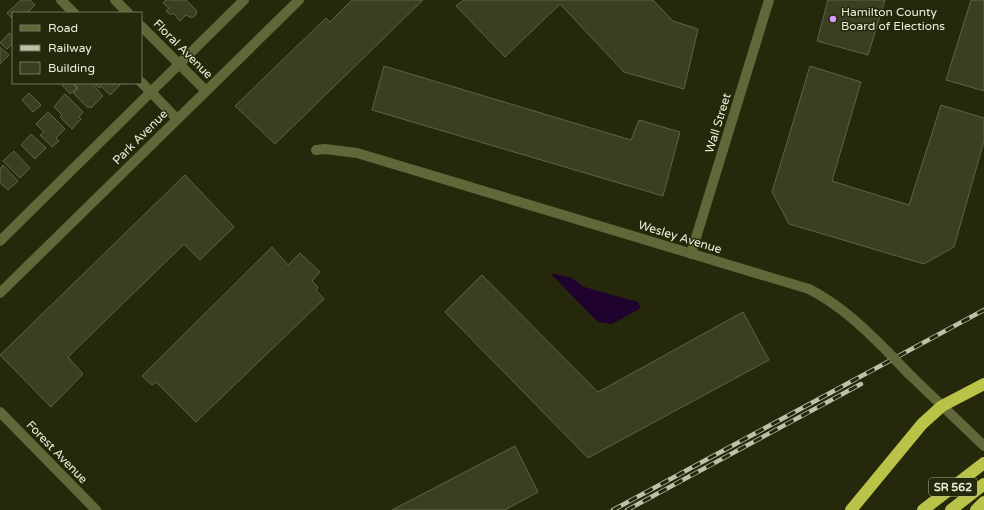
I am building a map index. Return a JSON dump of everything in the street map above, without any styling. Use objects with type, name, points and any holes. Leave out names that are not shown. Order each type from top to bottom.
[{"type":"highway","points":[[851,510],[906,443],[942,406],[984,384]]},
{"type":"highway","name":"SR 562","points":[[923,510],[984,463]]},
{"type":"highway","name":"SR 562","points":[[951,510],[984,484]]},
{"type":"highway","points":[[976,510],[984,502]]},
{"type":"street","points":[[61,0],[73,12]]},
{"type":"street","points":[[115,0],[127,12]]},
{"type":"street","points":[[0,241],[178,63],[244,0]]},
{"type":"street","name":"Park Avenue","points":[[0,293],[299,0]]},
{"type":"street","name":"Wall Street","points":[[692,254],[769,0]]},
{"type":"street","name":"Floral Avenue","points":[[142,27],[206,91]]},
{"type":"street","points":[[142,83],[177,119]]},
{"type":"street","name":"Wesley Avenue","points":[[316,150],[325,148],[357,153],[809,289],[848,313],[981,444]]},
{"type":"street","name":"Forest Avenue","points":[[0,412],[96,510]]},
{"type":"shaded area","points":[[550,273],[572,278],[584,287],[638,302],[641,308],[612,324],[598,322]]},
{"type":"building","points":[[21,0],[30,0],[35,5],[28,12],[12,12],[12,18],[7,13]]},
{"type":"building","points":[[166,0],[186,0],[197,11],[195,12],[197,14],[192,18],[186,15],[180,21],[173,13],[171,15],[166,11],[169,8],[163,3]]},
{"type":"building","points":[[352,0],[423,0],[275,144],[235,106],[326,18],[330,22]]},
{"type":"building","points":[[463,0],[653,0],[673,21],[698,29],[684,89],[624,72],[560,4],[505,57],[456,6]]},
{"type":"building","points":[[828,0],[885,0],[868,55],[817,41]]},
{"type":"building","points":[[971,0],[984,0],[984,91],[946,80]]},
{"type":"building","points":[[9,33],[12,36],[12,44],[7,49],[0,43]]},
{"type":"building","points":[[0,47],[9,55],[0,64]]},
{"type":"building","points":[[384,66],[631,140],[639,120],[680,132],[663,196],[372,110]]},
{"type":"building","points":[[810,66],[861,82],[832,181],[909,205],[941,105],[984,118],[984,141],[954,247],[924,264],[789,224],[772,192]]},
{"type":"building","points":[[73,84],[77,88],[70,94],[62,85]]},
{"type":"building","points":[[93,84],[103,96],[91,108],[90,106],[88,108],[73,93],[78,88],[75,85]]},
{"type":"building","points":[[95,84],[121,84],[110,95],[101,86],[99,88]]},
{"type":"building","points":[[29,93],[41,105],[33,112],[22,100]]},
{"type":"building","points":[[65,94],[83,112],[79,117],[81,119],[72,129],[60,117],[62,115],[54,107]]},
{"type":"building","points":[[48,112],[65,129],[56,138],[59,141],[52,147],[40,135],[44,132],[36,124]]},
{"type":"building","points":[[31,134],[46,148],[35,159],[21,145]]},
{"type":"building","points":[[14,151],[30,168],[20,178],[3,161]]},
{"type":"building","points":[[3,165],[18,181],[8,190],[0,183],[0,169]]},
{"type":"building","points":[[185,175],[234,227],[200,260],[184,244],[68,357],[83,374],[51,407],[0,355]]},
{"type":"building","points":[[272,247],[288,265],[300,253],[320,272],[312,281],[318,287],[316,290],[324,299],[196,422],[156,382],[152,385],[142,376]]},
{"type":"building","points":[[482,275],[598,392],[743,312],[769,360],[588,458],[445,312]]},
{"type":"building","points":[[515,446],[538,492],[505,510],[392,510]]},
{"type":"railway","points":[[613,510],[984,310]]},
{"type":"railway","points":[[627,510],[861,384]]},
{"type":"place","name":"Hamilton County Board of Elections","points":[[833,19]]}]
